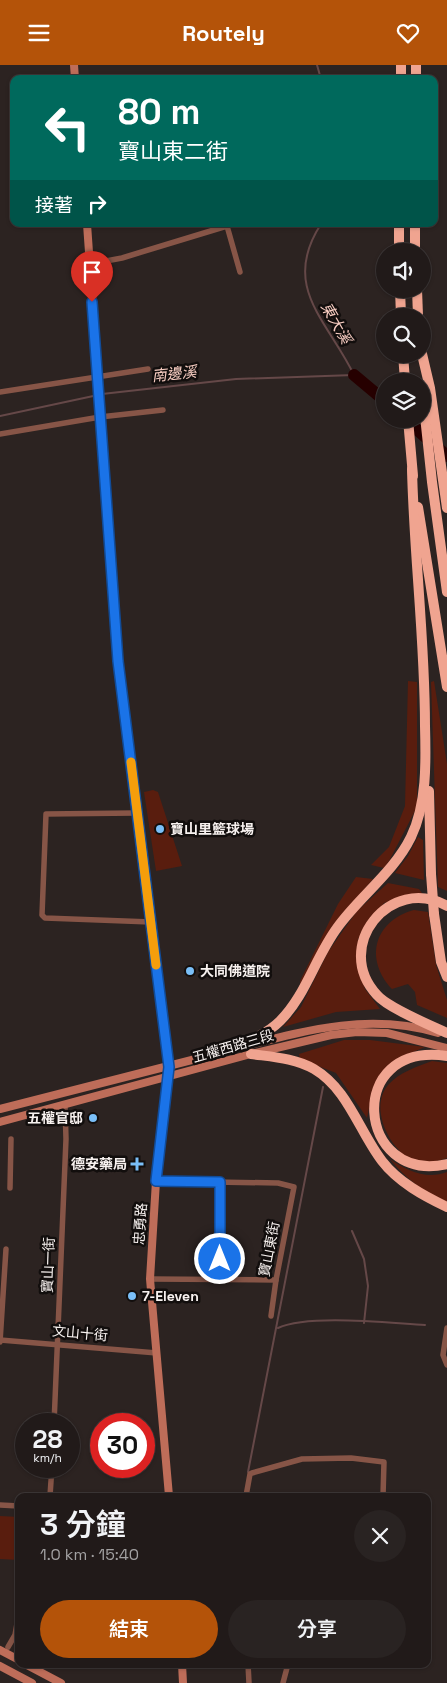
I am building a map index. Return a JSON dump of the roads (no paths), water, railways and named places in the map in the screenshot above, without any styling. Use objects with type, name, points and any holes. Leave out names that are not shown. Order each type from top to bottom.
[{"type":"highway","points":[[399,227],[399,243]]},
{"type":"highway","points":[[415,227],[415,243]]},
{"type":"highway","points":[[423,363],[434,418],[447,509]]},
{"type":"highway","points":[[409,428],[414,533],[425,673],[431,874],[434,914],[441,961],[447,977]]},
{"type":"highway","points":[[426,428],[447,592]]},
{"type":"highway","points":[[412,469],[447,687]]},
{"type":"highway","points":[[224,1051],[263,1034],[279,1022],[298,999],[336,929],[406,847],[422,800],[426,745]]},
{"type":"highway","points":[[447,906],[430,900],[415,899],[400,901],[387,908],[376,917],[368,929],[362,943],[361,957],[370,987],[379,998],[447,1034]]},
{"type":"highway","points":[[251,1053],[295,1060],[314,1069],[332,1082],[345,1099],[383,1163],[417,1192],[447,1207]]},
{"type":"highway","points":[[447,1056],[428,1053],[416,1055],[396,1065],[385,1075],[378,1089],[374,1110],[376,1125],[382,1139],[397,1156],[418,1165],[433,1167],[447,1164]]},
{"type":"main road","name":"忠勇路","points":[[87,227],[118,661],[169,1067],[156,1181],[150,1279],[169,1493]]},
{"type":"main road","name":"五權西路三段","points":[[0,1109],[307,1030],[362,1023],[416,1026],[447,1034]]},
{"type":"main road","name":"五權西路三段","points":[[0,1122],[65,1106],[302,1040],[357,1032],[387,1033],[447,1048]]},
{"type":"main road","points":[[4,1649],[15,1657]]},
{"type":"main road","points":[[0,1666],[32,1683]]},
{"type":"main road","points":[[32,1668],[60,1683]]},
{"type":"main road","points":[[182,1668],[183,1683]]},
{"type":"street","points":[[90,264],[122,258],[224,227]]},
{"type":"street","points":[[227,227],[240,272]]},
{"type":"street","points":[[0,392],[97,380],[148,369]]},
{"type":"street","points":[[0,434],[100,417],[163,410]]},
{"type":"street","points":[[136,813],[46,814],[42,915],[45,918],[151,922]]},
{"type":"street","name":"寶山一街","points":[[55,1413],[65,1106]]},
{"type":"street","points":[[10,1188],[11,1139]]},
{"type":"street","points":[[156,1181],[220,1182],[220,1279]]},
{"type":"street","name":"寶山東街","points":[[220,1182],[278,1183],[294,1187],[271,1316]]},
{"type":"street","points":[[0,1341],[6,1249]]},
{"type":"street","points":[[150,1279],[276,1280]]},
{"type":"street","points":[[447,1327],[443,1355],[447,1365]]},
{"type":"street","name":"文山十街","points":[[0,1341],[58,1343],[157,1353]]},
{"type":"street","points":[[247,1493],[250,1474],[252,1473],[291,1461],[329,1458],[384,1462],[383,1493]]},
{"type":"street","points":[[50,1493],[51,1478]]},
{"type":"street","points":[[0,1505],[15,1506]]},
{"type":"street","points":[[4,1649],[15,1635]]},
{"type":"street","points":[[248,1668],[249,1683]]},
{"type":"street","points":[[283,1683],[287,1668]]},
{"type":"waterway","name":"東大溪","points":[[317,65],[320,75]]},
{"type":"waterway","name":"南邊溪","points":[[102,394],[236,379],[354,375],[312,303],[307,285],[305,267],[310,246],[320,227]]},
{"type":"waterway","points":[[354,375],[376,393]]},
{"type":"waterway","name":"南邊溪","points":[[0,416],[98,395]]},
{"type":"waterway","points":[[415,428],[447,456]]},
{"type":"waterway","points":[[248,1472],[323,1087]]},
{"type":"waterway","points":[[352,1231],[364,1259],[368,1286],[364,1323]]},
{"type":"waterway","points":[[278,1328],[309,1321],[328,1320],[425,1325]]},
{"type":"place","name":"寶山里籃球場","points":[[160,829]]},
{"type":"place","name":"大同佛道院","points":[[190,971]]},
{"type":"place","name":"五權官邸","points":[[93,1118]]},
{"type":"place","name":"德安藥局","points":[[137,1164]]},
{"type":"place","name":"7-Eleven","points":[[132,1296]]}]
